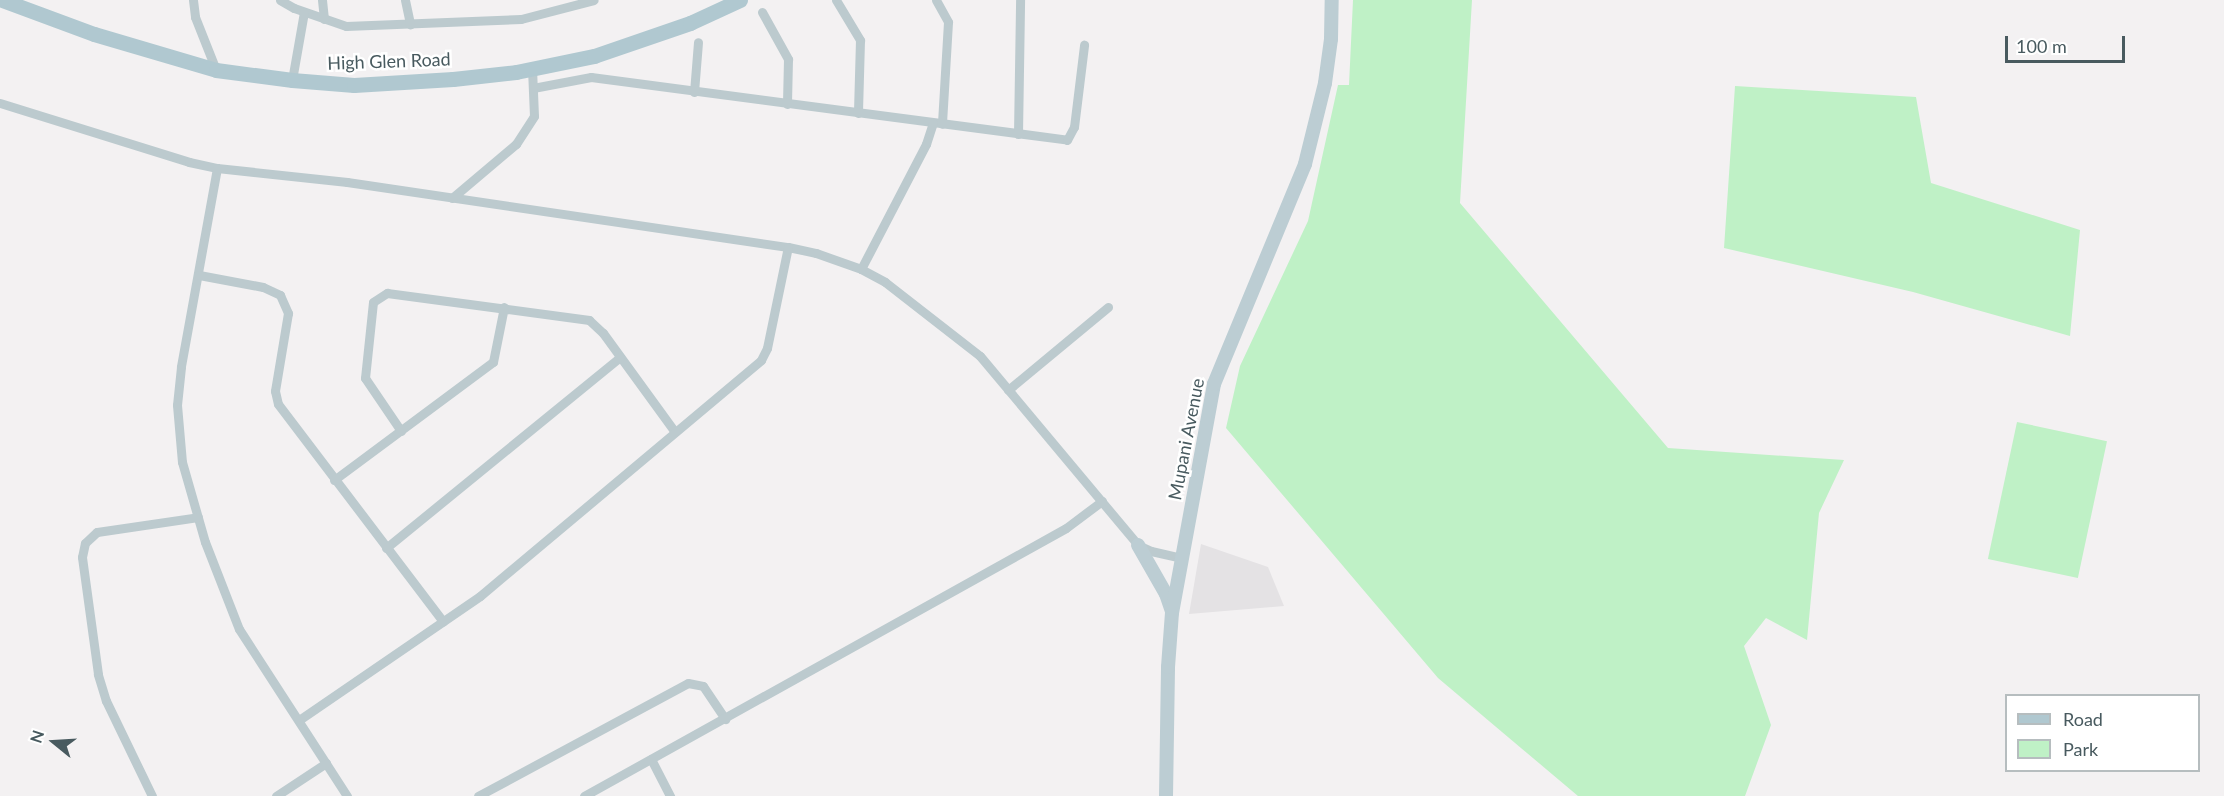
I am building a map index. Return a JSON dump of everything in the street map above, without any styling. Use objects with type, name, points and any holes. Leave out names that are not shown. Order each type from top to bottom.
[{"type":"main road","name":"High Glen Road","points":[[2,0],[94,34],[216,69],[292,81],[354,85],[402,83],[532,68],[594,56],[690,23],[740,0]]},
{"type":"street","points":[[193,0],[195,17],[216,69]]},
{"type":"street","points":[[280,0],[342,26],[521,19],[594,0]]},
{"type":"street","points":[[322,0],[324,20]]},
{"type":"street","points":[[405,0],[410,24]]},
{"type":"street","points":[[836,0],[860,40],[858,113]]},
{"type":"street","points":[[861,269],[938,123],[948,22],[936,0]]},
{"type":"street","points":[[1018,134],[1020,0]]},
{"type":"street","name":"Mupani Avenue","points":[[1166,796],[1168,668],[1172,613],[1214,384],[1286,214],[1314,133],[1331,39],[1332,0]]},
{"type":"street","points":[[292,81],[304,12]]},
{"type":"street","points":[[762,12],[788,59],[787,104]]},
{"type":"street","points":[[694,92],[698,42]]},
{"type":"street","points":[[533,88],[591,77],[1067,140],[1071,135],[1084,45]]},
{"type":"street","points":[[452,198],[516,144],[534,116],[532,68]]},
{"type":"street","points":[[0,103],[217,168],[347,182],[788,247],[816,253],[861,269],[885,282],[980,356],[1138,545],[1166,594],[1172,613]]},
{"type":"street","points":[[217,168],[177,405],[182,462],[198,517],[239,629],[347,796]]},
{"type":"street","points":[[299,720],[480,596],[765,354],[788,247]]},
{"type":"street","points":[[199,275],[263,287],[280,294],[288,313],[275,391],[278,404],[443,621]]},
{"type":"street","points":[[401,430],[365,378],[373,302],[377,297],[392,292],[589,320],[620,357],[675,432]]},
{"type":"street","points":[[334,480],[493,362],[504,307]]},
{"type":"street","points":[[1008,390],[1108,307]]},
{"type":"street","points":[[386,548],[620,357]]},
{"type":"street","points":[[584,796],[1066,528],[1102,501]]},
{"type":"street","points":[[153,796],[106,701],[98,674],[82,557],[85,543],[97,532],[198,517]]},
{"type":"street","points":[[1138,545],[1151,551],[1181,558]]},
{"type":"street","points":[[478,796],[688,683],[703,686],[725,719]]},
{"type":"street","points":[[651,759],[670,796]]},
{"type":"street","points":[[276,796],[326,763]]},
{"type":"shaded area","points":[[1201,544],[1268,567],[1284,606],[1189,614]]},
{"type":"green space","points":[[1353,0],[1472,0],[1460,203],[1668,448],[1844,460],[1819,513],[1807,640],[1766,618],[1744,646],[1771,725],[1745,796],[1578,796],[1438,678],[1226,428],[1240,366],[1308,221],[1338,85],[1349,85]]},
{"type":"green space","points":[[1735,86],[1916,97],[1931,183],[2080,230],[2070,336],[1913,292],[1724,248]]},
{"type":"green space","points":[[2017,422],[2107,441],[2078,578],[1988,559]]}]
